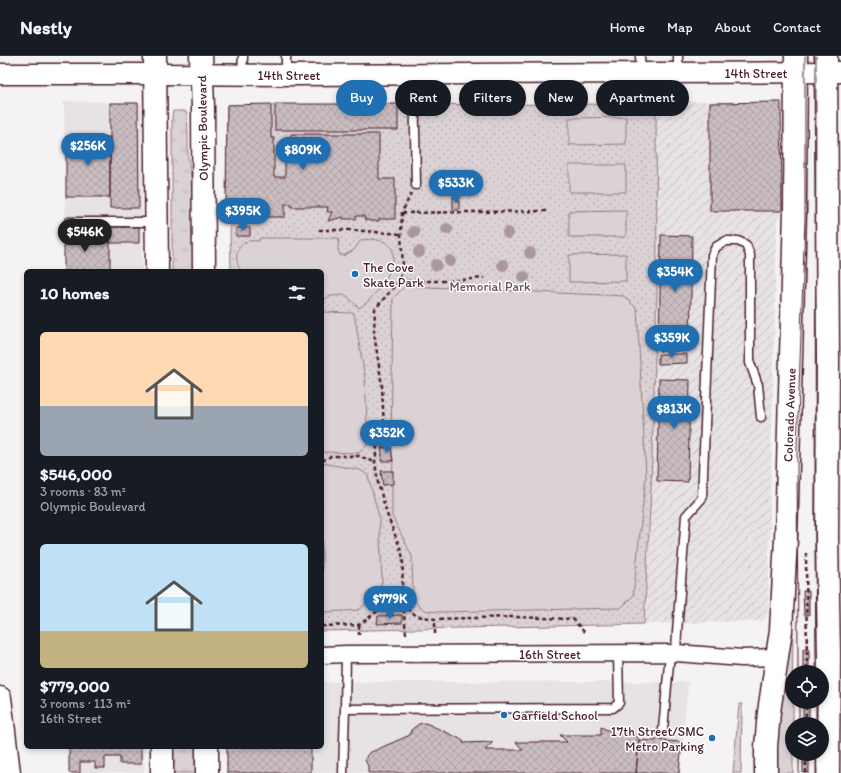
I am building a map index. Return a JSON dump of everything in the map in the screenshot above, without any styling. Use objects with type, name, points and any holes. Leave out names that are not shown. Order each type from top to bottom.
[{"type":"main road","name":"Colorado Avenue","points":[[766,773],[766,747],[769,712],[781,630],[786,539],[795,210],[796,64]]},
{"type":"main road","points":[[155,65],[157,269]]},
{"type":"main road","name":"Olympic Boulevard","points":[[201,65],[203,108],[204,269]]},
{"type":"main road","points":[[828,773],[835,655],[827,554],[831,506],[834,358],[830,215],[831,67]]},
{"type":"main road","points":[[0,698],[9,773]]},
{"type":"main road","points":[[162,749],[162,773]]},
{"type":"main road","points":[[207,749],[207,773]]},
{"type":"street","name":"14th Street","points":[[0,74],[57,74],[155,65],[286,66],[414,74],[678,64],[796,64],[831,67]]},
{"type":"street","name":"16th Street","points":[[324,655],[673,654],[742,658],[777,657]]},
{"type":"lane","points":[[414,74],[416,185]]},
{"type":"lane","points":[[69,222],[156,222]]},
{"type":"lane","points":[[663,729],[677,626],[686,516],[702,498],[712,255],[716,247],[726,241],[738,241],[746,245],[750,255],[750,363],[758,385],[761,417]]},
{"type":"lane","points":[[343,773],[346,654]]},
{"type":"lane","points":[[344,709],[613,708],[619,703],[618,654]]},
{"type":"path","points":[[406,634],[402,593],[401,550],[388,517],[378,483],[375,462],[377,447],[384,428],[382,386],[374,333],[375,309],[399,281],[403,267],[401,234],[402,213],[416,185]]},
{"type":"path","points":[[402,213],[546,211]]},
{"type":"path","points":[[319,230],[351,230],[401,234]]},
{"type":"path","points":[[399,281],[447,281],[484,278]]},
{"type":"path","points":[[324,460],[331,456],[359,456],[375,462]]},
{"type":"path","points":[[806,546],[806,665]]},
{"type":"path","points":[[324,626],[359,625],[379,610],[403,606],[417,616],[435,619],[513,617],[573,619],[585,633]]},
{"type":"path","points":[[435,619],[435,634]]},
{"type":"path","points":[[359,625],[359,635]]},
{"type":"path","points":[[806,761],[806,773]]},
{"type":"shaded area","points":[[64,101],[142,103],[142,269],[66,269]]},
{"type":"shaded area","points":[[689,101],[781,102],[782,211],[777,220],[768,606],[767,617],[762,621],[644,624],[651,488],[657,289],[656,116],[689,116]]},
{"type":"shaded area","name":"Garfield School","points":[[324,682],[688,682],[680,773],[226,773],[226,749],[324,749]]},
{"type":"shaded area","points":[[72,749],[144,749],[144,773],[73,773]]},
{"type":"green space","name":"Memorial Park","points":[[451,104],[459,104],[459,116],[526,116],[526,104],[534,104],[534,116],[588,116],[588,104],[596,104],[596,116],[656,116],[657,289],[651,488],[644,624],[324,631],[324,269],[231,269],[230,225],[226,217],[227,105],[336,105],[336,116],[387,116],[387,105],[395,105],[395,116],[451,116]]},
{"type":"green space","points":[[173,111],[185,111],[187,114],[188,157],[195,197],[195,269],[172,269]]},
{"type":"green space","points":[[626,117],[626,144],[569,145],[569,118]]},
{"type":"green space","points":[[569,165],[626,165],[626,192],[569,192]]},
{"type":"green space","points":[[626,210],[626,237],[569,237],[569,211]]},
{"type":"green space","name":"The Cove Skate Park","points":[[260,238],[339,238],[338,249],[340,255],[343,256],[354,250],[361,240],[376,240],[386,243],[392,249],[393,257],[387,277],[381,287],[370,300],[359,308],[346,295],[331,296],[324,299],[324,269],[240,269],[237,259],[239,248],[247,241],[259,241]]},
{"type":"green space","points":[[626,254],[626,281],[569,282],[569,255]]},
{"type":"green space","points":[[405,286],[624,296],[637,309],[646,476],[633,596],[621,608],[440,612],[428,611],[420,608],[415,601],[413,592],[412,556],[392,516],[393,461],[391,447],[393,298]]},
{"type":"green space","points":[[324,312],[354,313],[365,378],[368,444],[359,453],[324,452]]},
{"type":"green space","points":[[324,463],[360,470],[365,473],[368,476],[379,516],[382,580],[380,588],[359,610],[324,612]]},
{"type":"green space","points":[[790,631],[793,632],[793,665],[785,665]]},
{"type":"green space","points":[[785,668],[785,709],[793,709],[793,717],[785,717],[785,761],[793,761],[793,773],[775,773],[776,734]]},
{"type":"green space","points":[[739,704],[742,704],[741,773],[733,773]]},
{"type":"green space","points":[[173,749],[197,749],[197,773],[173,773]]},
{"type":"building","points":[[781,102],[782,211],[710,211],[710,103]]},
{"type":"building","points":[[110,103],[138,103],[139,208],[110,208]]},
{"type":"building","points":[[271,104],[271,138],[274,138],[274,177],[285,177],[285,137],[291,137],[291,134],[379,134],[379,179],[395,179],[395,219],[379,219],[379,221],[369,221],[365,220],[364,216],[356,216],[356,219],[343,219],[343,217],[328,221],[332,212],[327,212],[328,207],[291,207],[291,204],[285,204],[285,217],[226,217],[227,105]]},
{"type":"building","points":[[275,104],[336,104],[336,116],[387,116],[387,104],[395,104],[395,116],[398,116],[398,130],[275,130]]},
{"type":"building","points":[[66,137],[110,137],[110,197],[66,197]]},
{"type":"building","points":[[453,197],[459,197],[459,210],[453,210]]},
{"type":"building","points":[[80,226],[91,226],[91,238],[80,238]]},
{"type":"building","points":[[110,227],[139,227],[139,243],[110,243]]},
{"type":"building","points":[[64,228],[78,228],[78,241],[110,241],[110,269],[64,269]]},
{"type":"building","points":[[236,228],[250,228],[250,236],[236,236]]},
{"type":"building","points":[[661,235],[692,236],[690,351],[659,351]]},
{"type":"building","points":[[658,354],[687,354],[687,363],[658,364]]},
{"type":"building","points":[[659,379],[690,380],[688,482],[657,481]]},
{"type":"building","points":[[391,447],[393,461],[381,461],[381,448]]},
{"type":"building","points":[[381,471],[393,471],[393,484],[383,485]]},
{"type":"building","points":[[803,591],[809,591],[809,615],[804,615]]},
{"type":"building","points":[[402,615],[402,623],[377,624],[378,616]]},
{"type":"building","points":[[803,649],[809,650],[809,665],[803,665]]},
{"type":"building","points":[[803,709],[809,709],[809,717],[803,717]]},
{"type":"building","points":[[424,723],[463,740],[463,743],[493,742],[485,750],[523,750],[516,742],[567,742],[560,735],[601,735],[601,727],[618,735],[625,731],[630,731],[634,733],[639,740],[636,773],[368,773],[368,766],[365,760],[369,753],[410,735],[411,730],[419,724]]},
{"type":"building","points":[[656,739],[682,742],[679,773],[636,773],[639,740],[656,741]]},
{"type":"building","points":[[69,749],[141,749],[141,764],[120,764],[120,757],[105,757],[105,768],[95,768],[95,762],[80,762],[80,773],[69,773]]},
{"type":"building","points":[[227,749],[311,749],[311,773],[227,773]]},
{"type":"building","points":[[803,761],[809,761],[809,773],[803,773]]},
{"type":"tram line","points":[[798,665],[797,449],[805,218],[805,56]]},
{"type":"tram line","points":[[816,56],[816,665]]},
{"type":"tram line","points":[[799,709],[799,717]]},
{"type":"tram line","points":[[816,709],[816,717]]},
{"type":"tram line","points":[[799,761],[799,773]]},
{"type":"tram line","points":[[816,761],[817,773]]},
{"type":"place","name":"The Cove Skate Park","points":[[355,274]]},
{"type":"place","name":"Garfield School","points":[[504,715]]},
{"type":"place","name":"17th Street/SMC Metro Parking","points":[[712,738]]}]
